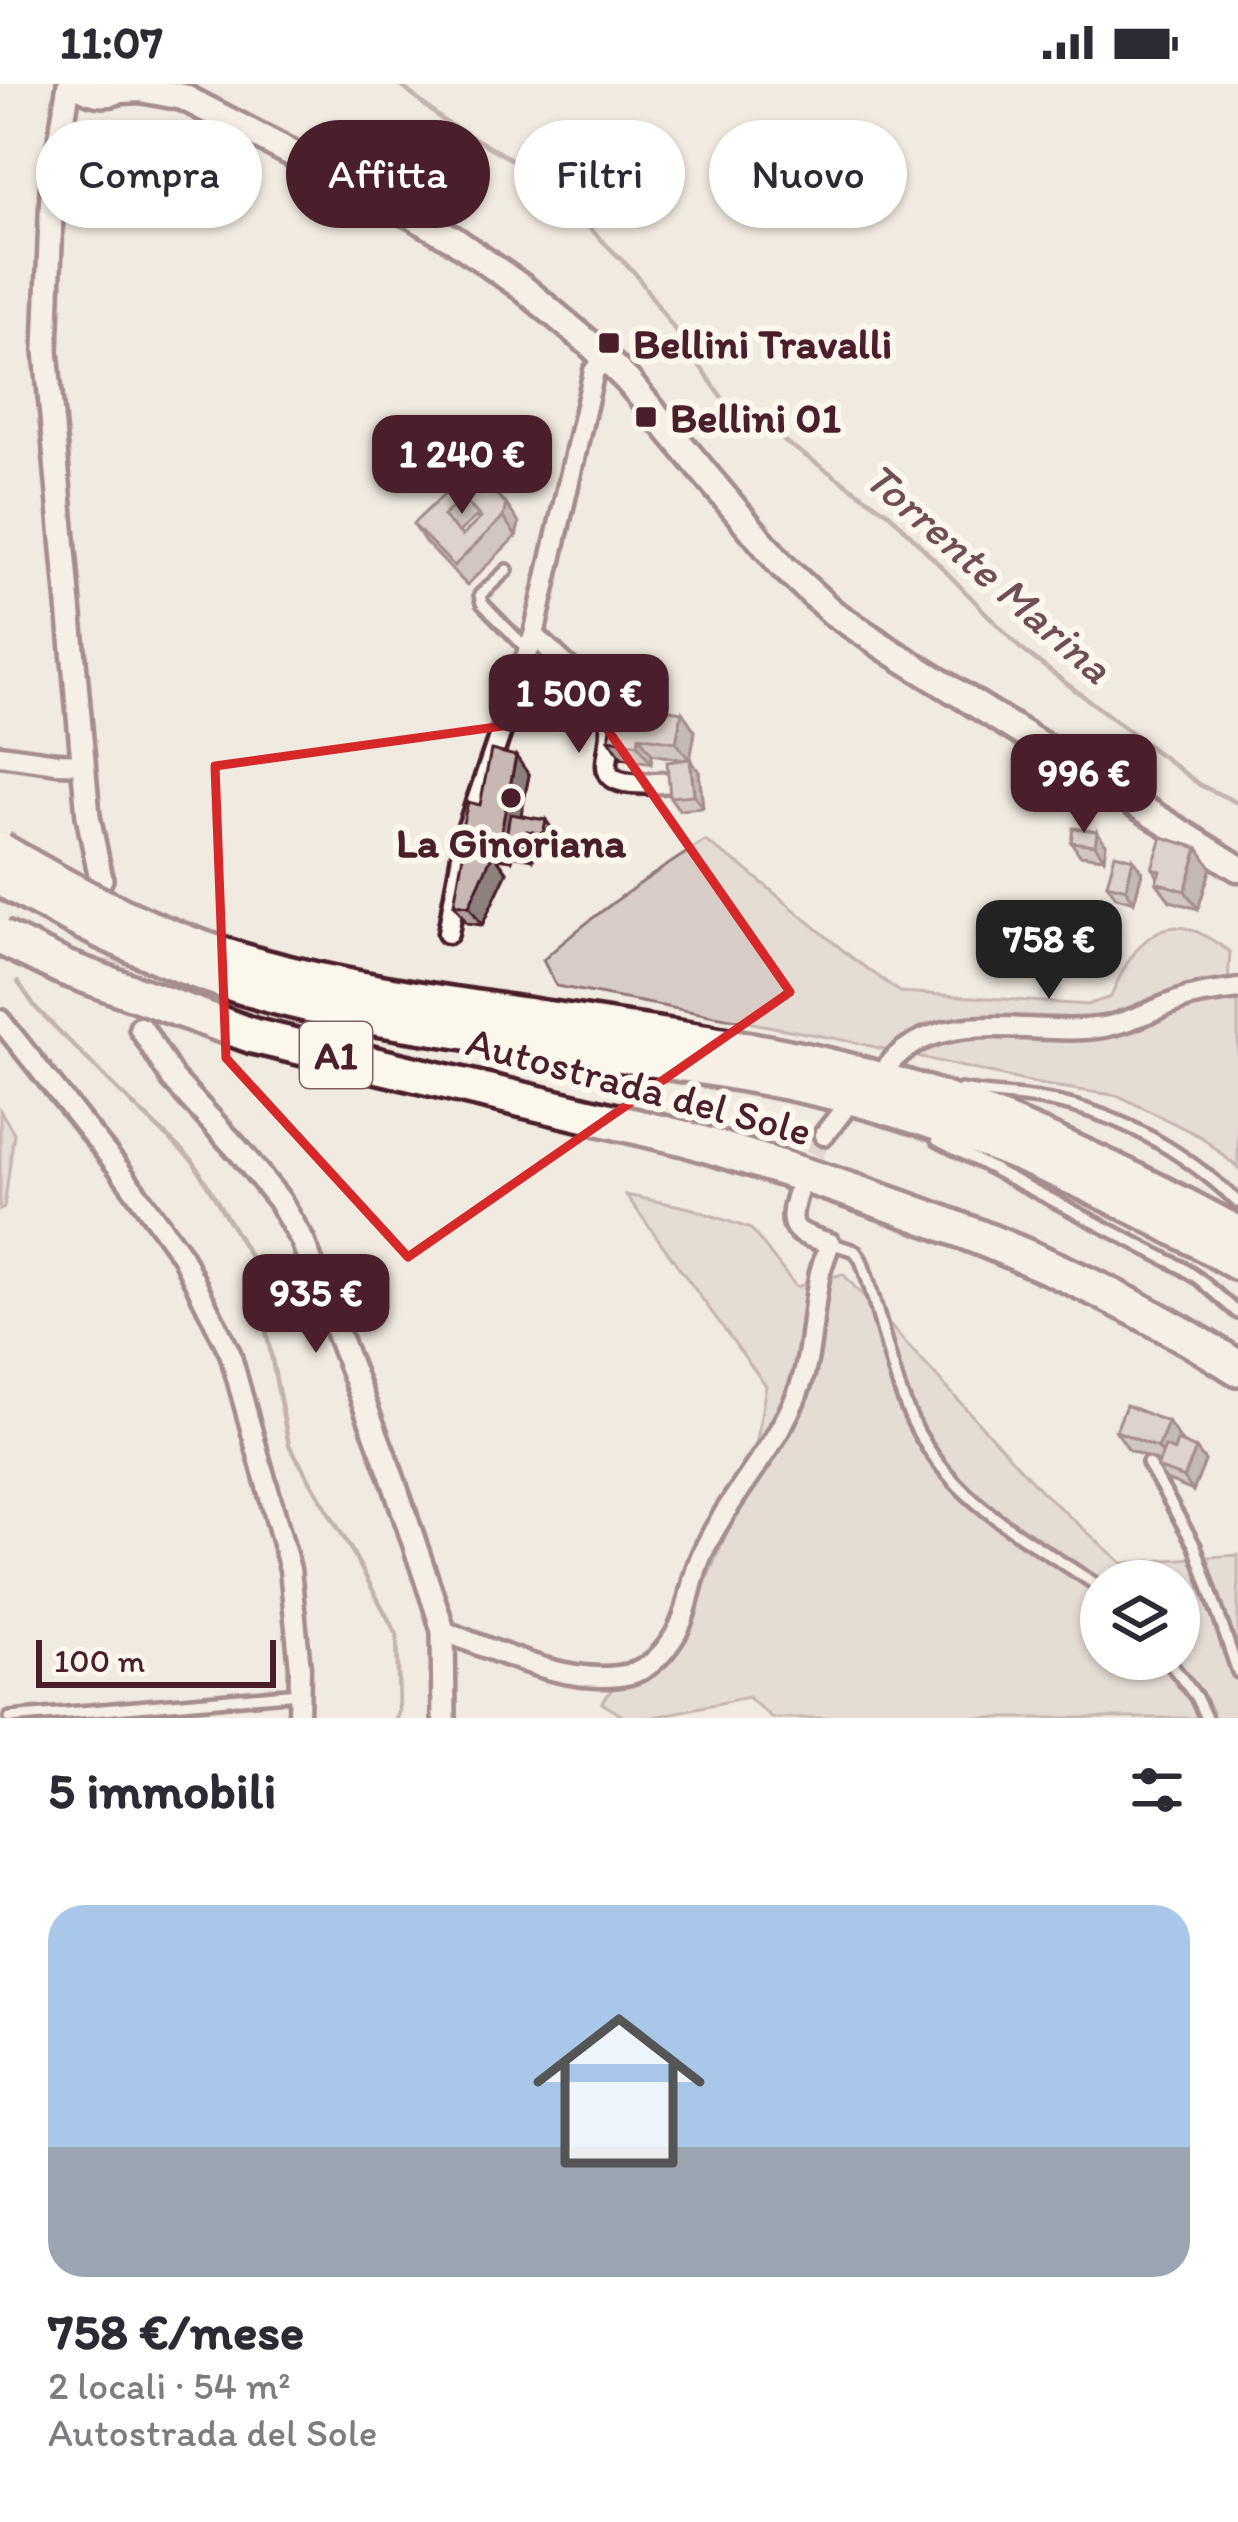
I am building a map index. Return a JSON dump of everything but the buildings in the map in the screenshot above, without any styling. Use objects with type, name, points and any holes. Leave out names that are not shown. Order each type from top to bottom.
[{"type":"highway","name":"Autostrada del Sole","points":[[0,850],[51,880],[182,941],[275,970],[570,1034],[852,1107],[939,1124],[1075,1179],[1238,1263]]},
{"type":"highway","name":"Autostrada del Sole","points":[[0,878],[41,902],[175,963],[270,995],[363,1016],[732,1047],[899,1086],[1036,1134],[1238,1234]]},
{"type":"highway","name":"Autostrada del Sole","points":[[0,937],[65,968],[253,1036],[684,1138],[868,1196],[1111,1294],[1238,1368]]},
{"type":"main road","points":[[100,87],[177,91],[453,239],[552,310],[606,359],[652,406],[783,567],[832,612],[1167,837],[1238,868]]},
{"type":"street","points":[[76,120],[100,87]]},
{"type":"street","points":[[76,120],[100,87]]},
{"type":"street","points":[[51,228],[46,350],[88,816],[101,879]]},
{"type":"street","points":[[448,933],[466,833],[531,643],[594,371],[606,359]]},
{"type":"street","points":[[531,643],[603,700],[610,712],[605,767],[609,776],[640,785],[671,782]]},
{"type":"street","points":[[0,755],[84,764]]},
{"type":"street","points":[[889,1064],[907,1048],[941,1033],[1103,1027],[1199,994],[1238,989]]},
{"type":"street","points":[[0,1020],[182,1256],[230,1353],[290,1570],[299,1718]]},
{"type":"street","points":[[141,1028],[173,1079],[279,1200],[303,1242],[391,1474],[443,1631],[444,1718]]},
{"type":"street","points":[[824,1136],[852,1107]]},
{"type":"street","points":[[443,1631],[551,1671],[632,1674],[662,1653],[683,1622],[699,1558],[729,1501],[769,1447],[800,1386],[819,1277],[830,1243],[800,1234],[794,1227],[791,1217],[797,1194]]},
{"type":"lane","points":[[506,569],[480,595],[482,603],[531,643]]},
{"type":"lane","points":[[732,1047],[795,1047],[940,1087],[1044,1100],[1103,1114],[1178,1153],[1238,1202]]},
{"type":"lane","points":[[852,1107],[915,1128]]},
{"type":"lane","points":[[933,1138],[1181,1267],[1238,1313]]},
{"type":"lane","points":[[830,1243],[845,1246],[861,1261],[900,1391],[913,1423],[945,1473],[970,1500],[1080,1574]]},
{"type":"lane","points":[[1148,1463],[1195,1546],[1238,1672]]},
{"type":"lane","points":[[1183,1680],[1206,1718]]},
{"type":"lane","points":[[10,1718],[299,1693]]},
{"type":"highlighted area","points":[[596,713],[790,992],[408,1257],[226,1058],[215,766]]},
{"type":"shaded area","points":[[705,841],[900,992],[1087,1005],[1111,997],[1127,963],[1144,942],[1164,929],[1190,930],[1212,940],[1230,952],[1228,984],[1238,995],[1238,1168],[1203,1138],[1119,1096],[1038,1084],[853,1042],[556,986],[543,960],[621,897]]},
{"type":"shaded area","points":[[0,1110],[14,1133],[0,1210]]},
{"type":"shaded area","points":[[626,1195],[690,1208],[751,1229],[796,1287],[843,1274],[1041,1491],[1119,1560],[1080,1560],[1080,1680],[1200,1680],[1200,1560],[1166,1560],[1238,1555],[1238,1718],[772,1718],[748,1697],[649,1718],[626,1718],[602,1703],[622,1675],[695,1608],[751,1474],[766,1386]]},
{"type":"waterway","name":"Torrente Marina","points":[[399,84],[445,122],[532,171],[635,273],[723,399],[890,514],[1020,648],[1200,785],[1238,803]]},
{"type":"waterway","points":[[18,982],[36,1008],[193,1161],[252,1260],[289,1445],[397,1635],[396,1718]]},
{"type":"tunnel","points":[[109,927],[117,972],[141,1028]]},
{"type":"tunnel","points":[[802,1179],[824,1135]]},
{"type":"place","name":"Bellini Travalli","points":[[609,343]]},
{"type":"place","name":"Bellini 01","points":[[646,417]]},
{"type":"place","name":"La Ginoriana","points":[[511,798]]}]
